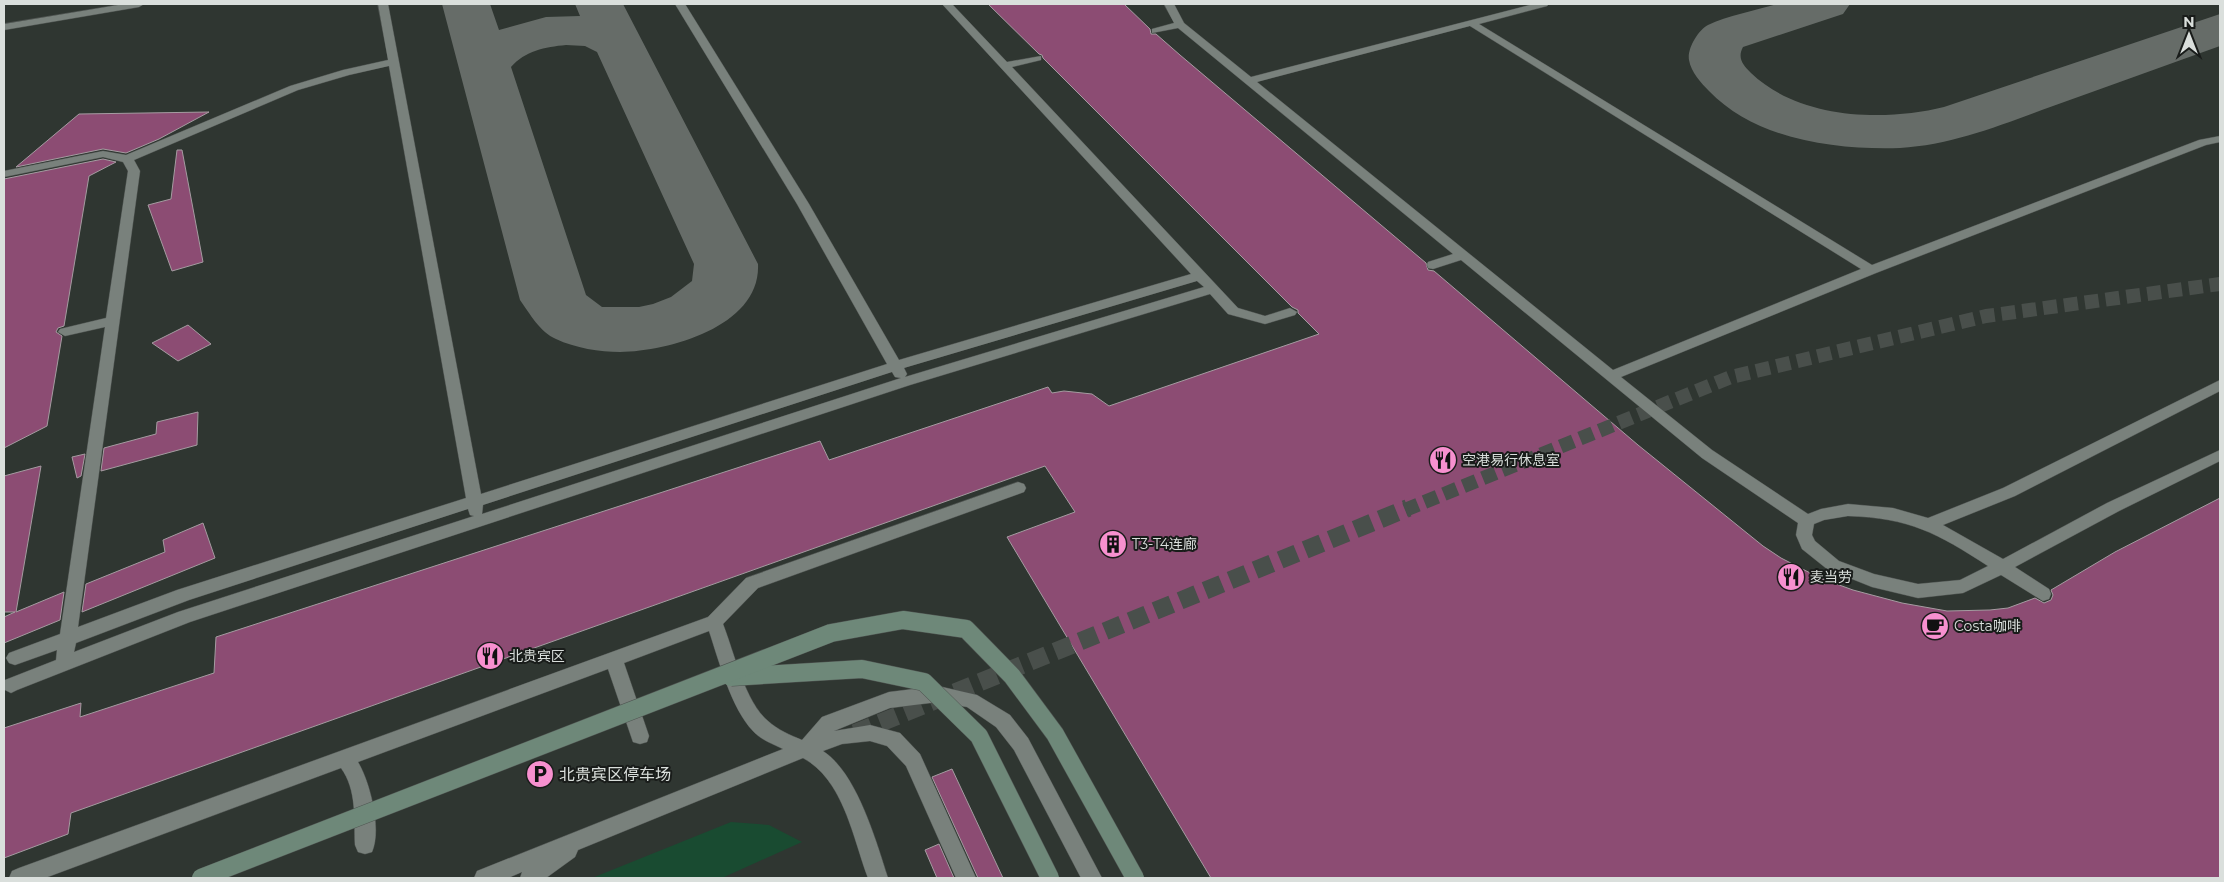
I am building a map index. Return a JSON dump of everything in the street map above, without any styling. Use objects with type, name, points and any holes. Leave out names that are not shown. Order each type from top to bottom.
[{"type":"main road","points":[[201,878],[831,633],[903,620],[966,629],[1012,676],[1055,734],[1135,878]]},
{"type":"main road","points":[[714,679],[862,669],[924,682],[979,736],[1050,878]]},
{"type":"lane","points":[[4,27],[139,4]]},
{"type":"lane","points":[[383,4],[478,522]]},
{"type":"lane","points":[[680,4],[803,204],[905,382]]},
{"type":"lane","points":[[948,4],[1233,311],[1265,320],[1290,312]]},
{"type":"lane","points":[[1169,4],[1180,25],[1610,376],[1707,454],[1807,521]]},
{"type":"lane","points":[[1248,81],[1544,4]]},
{"type":"lane","points":[[1471,23],[1870,270]]},
{"type":"lane","points":[[1155,31],[1180,25]]},
{"type":"lane","points":[[1004,66],[1037,58]]},
{"type":"lane","points":[[4,174],[102,154],[126,159],[294,88],[347,72],[394,62]]},
{"type":"lane","points":[[1610,376],[1870,270],[2202,142],[2220,139]]},
{"type":"lane","points":[[64,664],[134,171],[126,159]]},
{"type":"lane","points":[[1433,265],[1462,255]]},
{"type":"lane","points":[[15,658],[183,595],[896,366],[1199,276]]},
{"type":"lane","points":[[11,685],[184,617],[905,382],[1212,289]]},
{"type":"lane","points":[[65,332],[112,320]]},
{"type":"lane","points":[[1929,524],[2009,492],[2220,385]]},
{"type":"lane","points":[[1807,521],[1804,535],[1808,545],[1833,565],[1872,580],[1918,591],[1963,586],[2220,454]]},
{"type":"lane","points":[[19,878],[714,622],[752,583],[1018,488]]},
{"type":"lane","points":[[1807,521],[1821,515],[1848,510],[1876,510],[1929,524],[1948,532],[2043,594]]},
{"type":"lane","points":[[714,622],[749,713],[760,726],[776,736],[805,749],[828,766],[843,789],[878,878]]},
{"type":"lane","points":[[614,659],[640,736]]},
{"type":"lane","points":[[805,749],[829,723],[889,700],[938,694],[971,700],[1003,721],[1021,744],[1092,878]]},
{"type":"lane","points":[[484,878],[805,749],[842,736],[870,733],[893,739],[913,760],[966,878]]},
{"type":"lane","points":[[344,758],[353,768],[360,781],[365,845]]},
{"type":"lane","points":[[530,878],[588,836]]},
{"type":"green space","points":[[731,822],[769,825],[802,842],[722,878],[592,878]]},
{"type":"building","points":[[988,4],[1124,4],[1150,29],[1151,34],[1156,34],[1426,263],[1428,270],[1434,271],[1638,445],[1763,546],[1781,558],[1820,578],[1853,590],[1902,603],[1947,611],[2008,608],[2035,598],[2044,603],[2051,600],[2053,595],[2051,590],[2115,552],[2220,498],[2220,878],[1211,878],[1007,537],[1075,512],[1045,466],[71,813],[68,834],[4,858],[4,728],[81,703],[80,717],[214,673],[216,637],[820,441],[829,460],[1048,387],[1052,393],[1064,391],[1092,394],[1109,406],[1319,334],[1298,313],[1298,310],[1292,307],[1042,55]]},
{"type":"building","points":[[209,112],[159,139],[126,153],[103,149],[16,167],[79,114]]},
{"type":"building","points":[[177,150],[182,150],[203,262],[172,271],[148,205],[171,199]]},
{"type":"building","points":[[103,159],[116,162],[89,176],[64,326],[58,328],[56,332],[62,336],[47,426],[4,448],[4,179]]},
{"type":"building","points":[[188,325],[211,344],[178,361],[152,343]]},
{"type":"building","points":[[198,412],[197,445],[101,471],[104,448],[156,434],[157,422]]},
{"type":"building","points":[[85,454],[81,476],[77,478],[72,457]]},
{"type":"building","points":[[41,466],[16,612],[64,592],[60,620],[4,643],[4,617],[15,612],[4,612],[4,476]]},
{"type":"building","points":[[203,523],[215,558],[82,612],[86,584],[165,552],[163,540]]},
{"type":"building","points":[[952,769],[1003,878],[978,878],[932,777]]},
{"type":"building","points":[[939,844],[954,878],[937,878],[925,850]]},
{"type":"taxiway","points":[[466,4],[484,66]]},
{"type":"taxiway","points":[[484,66],[554,300],[560,308],[576,322],[586,326],[620,330],[659,325],[695,312],[709,302],[723,287],[726,277],[726,264],[599,4]]},
{"type":"taxiway","points":[[1826,4],[1725,36],[1718,44],[1714,58],[1720,72],[1741,93],[1768,109],[1799,121],[1833,128],[1902,131],[1934,127],[1962,120],[2220,29]]},
{"type":"taxiway","points":[[484,66],[495,53],[510,43],[527,36],[546,32],[585,31],[602,35],[617,42]]},
{"type":"tunnel","points":[[1405,510],[1731,377],[1986,316],[2220,284]]},
{"type":"tunnel","points":[[855,733],[1408,508]]},
{"type":"place","name":"空港易行休息室","points":[[1443,460]]},
{"type":"place","name":"T3-T4连廊","points":[[1113,544]]},
{"type":"place","name":"麦当劳","points":[[1791,577]]},
{"type":"place","name":"Costa咖啡","points":[[1935,626]]},
{"type":"place","name":"北贵宾区","points":[[490,656]]},
{"type":"place","name":"北贵宾区停车场","points":[[540,774]]}]
